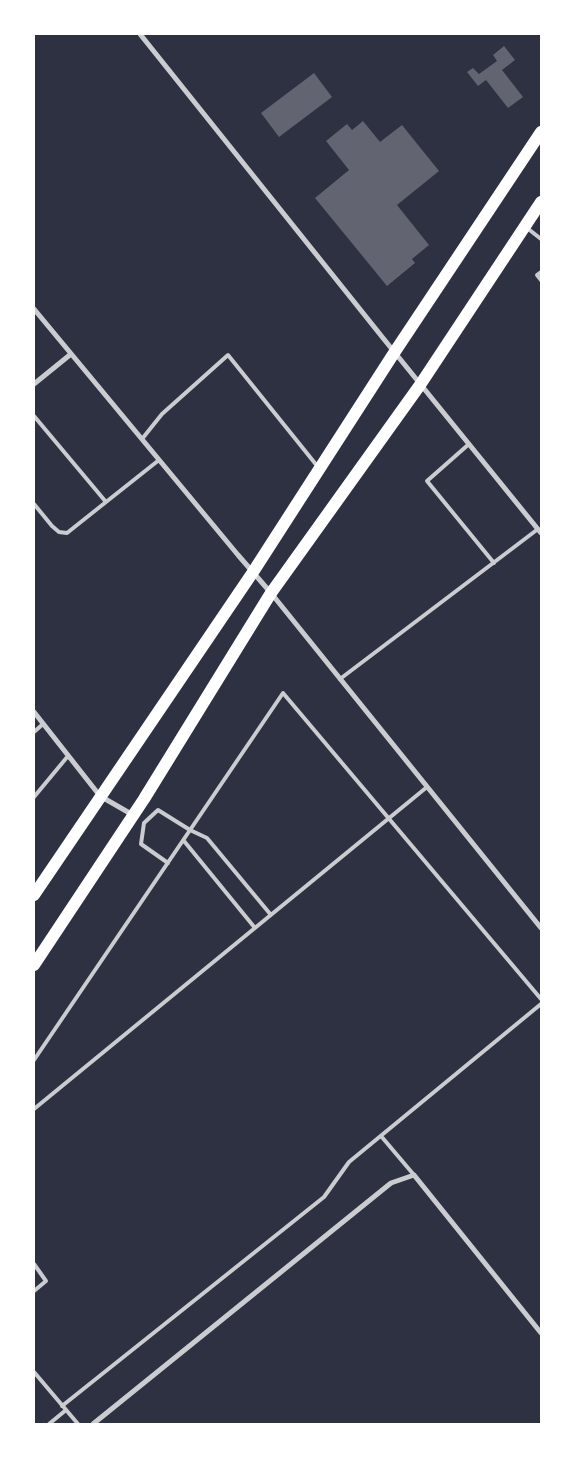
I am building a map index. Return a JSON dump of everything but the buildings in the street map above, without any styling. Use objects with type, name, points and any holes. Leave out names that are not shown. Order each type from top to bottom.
[{"type":"main road","points":[[34,895],[253,572],[394,353],[541,132]]},
{"type":"main road","points":[[34,965],[139,819],[271,593],[420,385],[541,202]]},
{"type":"street","points":[[140,34],[394,353],[539,531]]},
{"type":"street","points":[[34,309],[271,593],[541,928]]},
{"type":"street","points":[[34,384],[71,354]]},
{"type":"street","points":[[34,712],[100,796],[139,819]]},
{"type":"street","points":[[93,1424],[392,1183],[414,1175],[541,1333]]},
{"type":"lane","points":[[525,227],[541,238]]},
{"type":"lane","points":[[541,272],[538,275],[541,280]]},
{"type":"lane","points":[[142,439],[162,414],[228,355],[320,468]]},
{"type":"lane","points":[[34,416],[106,502]]},
{"type":"lane","points":[[469,444],[427,481],[494,563]]},
{"type":"lane","points":[[34,504],[52,526],[60,532],[67,533],[159,460]]},
{"type":"lane","points":[[340,679],[539,531]]},
{"type":"lane","points":[[34,1060],[283,693],[541,999]]},
{"type":"lane","points":[[34,732],[43,724]]},
{"type":"lane","points":[[34,798],[68,756]]},
{"type":"lane","points":[[34,1108],[427,788]]},
{"type":"lane","points":[[168,863],[141,844],[139,819],[158,810],[207,838],[271,915]]},
{"type":"lane","points":[[184,841],[255,928]]},
{"type":"lane","points":[[62,1406],[324,1197],[349,1162],[541,1004]]},
{"type":"lane","points":[[381,1136],[414,1175]]},
{"type":"lane","points":[[34,1264],[46,1280],[34,1291]]},
{"type":"lane","points":[[34,1372],[78,1424]]},
{"type":"lane","points":[[49,1424],[66,1410]]}]
